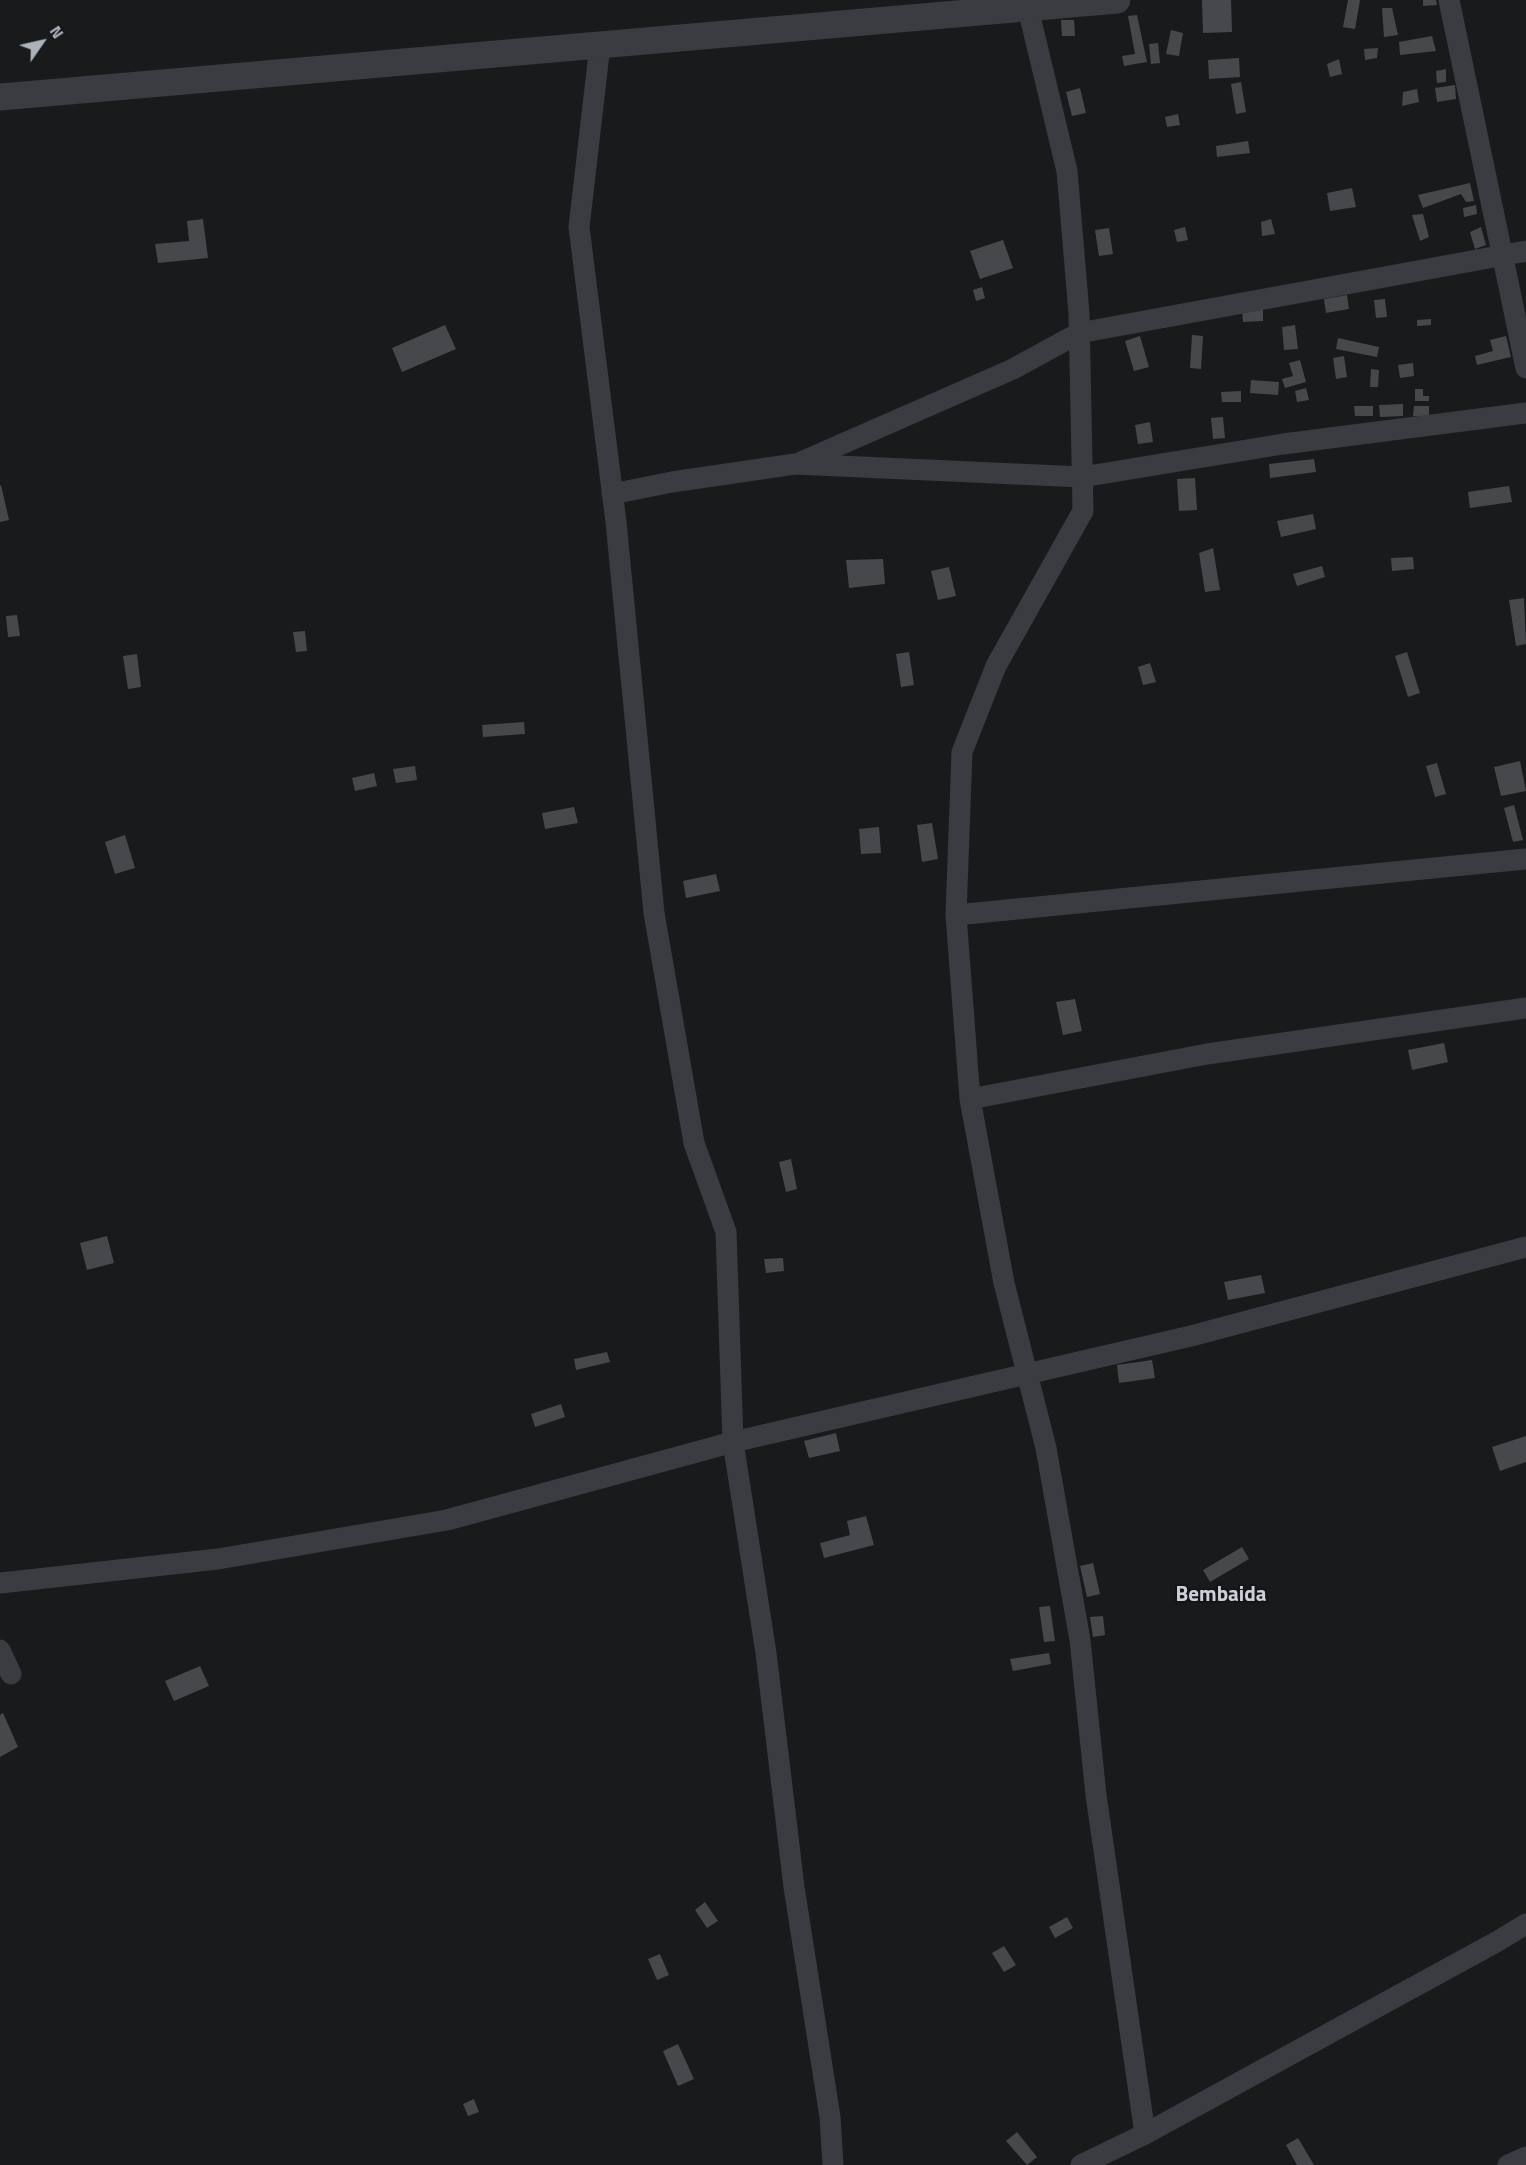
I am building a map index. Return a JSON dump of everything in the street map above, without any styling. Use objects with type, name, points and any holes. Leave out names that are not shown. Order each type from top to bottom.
[{"type":"street","points":[[0,97],[600,45],[1026,4],[1117,0]]},
{"type":"street","points":[[1449,0],[1526,368]]},
{"type":"street","points":[[1026,4],[1067,171],[1079,333],[1083,512],[996,666],[962,752],[956,915],[970,1099],[1004,1283],[1046,1448],[1080,1640],[1096,1796],[1145,2134]]},
{"type":"street","points":[[600,45],[579,227],[612,494],[654,913],[694,1143],[726,1232],[732,1442],[766,1653],[794,1887],[830,2118],[833,2165]]},
{"type":"street","points":[[795,464],[1013,369],[1079,333],[1526,251]]},
{"type":"street","points":[[612,494],[672,482],[795,464],[1082,477],[1283,444],[1526,413]]},
{"type":"street","points":[[956,915],[1526,860]]},
{"type":"street","points":[[970,1099],[1207,1054],[1526,1008]]},
{"type":"street","points":[[0,1583],[218,1559],[447,1520],[732,1442],[1191,1336],[1526,1247]]},
{"type":"street","points":[[0,1650],[11,1674]]},
{"type":"street","points":[[1081,2165],[1145,2134],[1498,1941],[1526,1923]]},
{"type":"street","points":[[1508,2165],[1526,2157]]},
{"type":"building","points":[[1202,0],[1231,0],[1232,32],[1203,33]]},
{"type":"building","points":[[1348,0],[1360,0],[1355,29],[1343,27]]},
{"type":"building","points":[[1423,0],[1436,0],[1437,5],[1423,6]]},
{"type":"building","points":[[1382,8],[1392,8],[1398,35],[1384,37]]},
{"type":"building","points":[[1137,15],[1147,62],[1124,66],[1122,56],[1135,54],[1128,16]]},
{"type":"building","points":[[1061,20],[1074,20],[1075,36],[1062,36]]},
{"type":"building","points":[[1171,30],[1183,33],[1179,56],[1166,54]]},
{"type":"building","points":[[1432,36],[1436,51],[1400,55],[1399,42]]},
{"type":"building","points":[[1158,43],[1160,63],[1151,64],[1149,44]]},
{"type":"building","points":[[1378,48],[1377,58],[1365,60],[1364,49]]},
{"type":"building","points":[[1239,58],[1240,77],[1209,79],[1208,60]]},
{"type":"building","points":[[1339,59],[1342,74],[1330,77],[1327,64]]},
{"type":"building","points":[[1446,69],[1446,82],[1437,83],[1436,71]]},
{"type":"building","points":[[1241,82],[1246,112],[1236,114],[1231,84]]},
{"type":"building","points":[[1455,85],[1456,99],[1437,102],[1435,88]]},
{"type":"building","points":[[1080,88],[1086,113],[1072,116],[1066,92]]},
{"type":"building","points":[[1417,89],[1419,102],[1402,106],[1403,92]]},
{"type":"building","points":[[1178,114],[1180,125],[1167,127],[1165,117]]},
{"type":"building","points":[[1248,141],[1250,153],[1217,157],[1216,146]]},
{"type":"building","points":[[1470,183],[1474,201],[1466,202],[1461,194],[1423,208],[1418,195]]},
{"type":"building","points":[[1352,188],[1356,207],[1330,211],[1327,193]]},
{"type":"building","points":[[1476,205],[1477,214],[1464,217],[1463,208]]},
{"type":"building","points":[[1423,214],[1429,237],[1420,241],[1412,215]]},
{"type":"building","points":[[203,219],[208,258],[158,263],[155,244],[189,241],[187,221]]},
{"type":"building","points":[[1271,219],[1275,234],[1262,236],[1261,222]]},
{"type":"building","points":[[1185,227],[1188,240],[1177,242],[1174,230]]},
{"type":"building","points":[[1481,227],[1486,245],[1475,249],[1470,232]]},
{"type":"building","points":[[1109,228],[1113,254],[1099,256],[1095,230]]},
{"type":"building","points":[[1003,240],[1013,268],[980,279],[970,251]]},
{"type":"building","points":[[982,287],[985,298],[976,301],[973,290]]},
{"type":"building","points":[[1347,295],[1349,309],[1326,313],[1324,299]]},
{"type":"building","points":[[1385,299],[1387,317],[1376,318],[1374,300]]},
{"type":"building","points":[[1263,310],[1263,321],[1243,322],[1242,311]]},
{"type":"building","points":[[1431,319],[1431,325],[1417,326],[1417,320]]},
{"type":"building","points":[[445,325],[456,349],[402,372],[392,348]]},
{"type":"building","points":[[1295,325],[1298,349],[1284,350],[1282,327]]},
{"type":"building","points":[[1192,335],[1203,336],[1201,369],[1190,368]]},
{"type":"building","points":[[1140,336],[1149,367],[1134,371],[1125,341]]},
{"type":"building","points":[[1506,336],[1511,357],[1477,365],[1475,356],[1493,351],[1490,340]]},
{"type":"building","points":[[1338,338],[1379,347],[1377,357],[1336,349]]},
{"type":"building","points":[[1344,356],[1347,377],[1336,379],[1333,358]]},
{"type":"building","points":[[1300,360],[1306,382],[1285,388],[1282,379],[1293,376],[1289,363]]},
{"type":"building","points":[[1413,363],[1414,376],[1400,378],[1398,365]]},
{"type":"building","points":[[1371,369],[1379,370],[1378,387],[1370,387]]},
{"type":"building","points":[[1251,380],[1279,382],[1278,395],[1250,393]]},
{"type":"building","points":[[1306,388],[1309,400],[1297,402],[1295,391]]},
{"type":"building","points":[[1415,389],[1423,389],[1423,396],[1429,396],[1429,401],[1415,401]]},
{"type":"building","points":[[1241,391],[1241,402],[1222,402],[1221,392]]},
{"type":"building","points":[[1403,404],[1403,416],[1380,417],[1379,405]]},
{"type":"building","points":[[1354,406],[1373,406],[1373,416],[1355,416]]},
{"type":"building","points":[[1414,406],[1429,406],[1429,416],[1413,416]]},
{"type":"building","points":[[1223,417],[1225,438],[1213,439],[1211,418]]},
{"type":"building","points":[[1150,422],[1153,442],[1138,444],[1135,425]]},
{"type":"building","points":[[1314,459],[1316,472],[1270,478],[1269,464]]},
{"type":"building","points":[[1195,478],[1197,510],[1179,511],[1177,479]]},
{"type":"building","points":[[0,486],[9,520],[0,522]]},
{"type":"building","points":[[1509,486],[1512,502],[1470,508],[1468,492]]},
{"type":"building","points":[[1313,514],[1316,529],[1281,537],[1277,521]]},
{"type":"building","points":[[1213,548],[1220,590],[1205,592],[1199,553]]},
{"type":"building","points":[[1413,557],[1414,569],[1392,571],[1391,558]]},
{"type":"building","points":[[883,559],[885,584],[849,588],[846,560]]},
{"type":"building","points":[[1322,566],[1325,577],[1297,586],[1293,574]]},
{"type":"building","points":[[949,567],[956,596],[938,600],[931,571]]},
{"type":"building","points":[[1524,598],[1526,644],[1516,646],[1509,600]]},
{"type":"building","points":[[17,615],[20,636],[8,637],[6,616]]},
{"type":"building","points":[[305,631],[307,651],[296,652],[293,632]]},
{"type":"building","points":[[909,652],[914,685],[901,687],[896,654]]},
{"type":"building","points":[[1407,652],[1420,693],[1408,697],[1395,656]]},
{"type":"building","points":[[137,654],[141,687],[128,689],[123,656]]},
{"type":"building","points":[[1150,663],[1156,682],[1143,685],[1138,667]]},
{"type":"building","points":[[524,722],[525,734],[483,737],[482,725]]},
{"type":"building","points":[[1520,761],[1526,791],[1501,796],[1494,767]]},
{"type":"building","points":[[1437,763],[1446,794],[1435,797],[1426,766]]},
{"type":"building","points":[[415,766],[417,780],[396,783],[393,769]]},
{"type":"building","points":[[374,773],[377,786],[355,791],[352,778]]},
{"type":"building","points":[[1514,805],[1523,840],[1513,842],[1504,808]]},
{"type":"building","points":[[574,807],[578,823],[545,829],[542,813]]},
{"type":"building","points":[[932,823],[938,859],[922,862],[917,825]]},
{"type":"building","points":[[879,827],[881,853],[861,854],[859,829]]},
{"type":"building","points":[[125,835],[135,868],[115,874],[105,842]]},
{"type":"building","points":[[716,874],[720,891],[686,898],[683,881]]},
{"type":"building","points":[[1075,999],[1082,1031],[1063,1035],[1056,1002]]},
{"type":"building","points":[[1444,1043],[1448,1062],[1412,1070],[1408,1050]]},
{"type":"building","points":[[791,1159],[797,1189],[786,1192],[779,1162]]},
{"type":"building","points":[[107,1236],[114,1263],[87,1270],[80,1243]]},
{"type":"building","points":[[783,1258],[784,1271],[766,1273],[764,1259]]},
{"type":"building","points":[[1261,1275],[1265,1293],[1228,1300],[1224,1282]]},
{"type":"building","points":[[607,1352],[610,1362],[576,1370],[574,1359]]},
{"type":"building","points":[[1152,1360],[1155,1378],[1119,1383],[1117,1365]]},
{"type":"building","points":[[561,1404],[565,1417],[535,1427],[531,1414]]},
{"type":"building","points":[[836,1433],[840,1451],[809,1458],[804,1441]]},
{"type":"building","points":[[1526,1436],[1526,1462],[1500,1471],[1492,1447]]},
{"type":"building","points":[[866,1516],[874,1545],[824,1558],[820,1543],[850,1535],[847,1521]]},
{"type":"building","points":[[1242,1547],[1249,1559],[1210,1582],[1203,1570]]},
{"type":"building","points":[[1093,1563],[1100,1594],[1087,1597],[1080,1566]]},
{"type":"building","points":[[1050,1606],[1055,1641],[1044,1642],[1039,1607]]},
{"type":"building","points":[[1103,1616],[1105,1635],[1093,1637],[1090,1617]]},
{"type":"building","points":[[1049,1653],[1051,1664],[1013,1671],[1010,1659]]},
{"type":"building","points":[[200,1666],[209,1686],[174,1701],[165,1681]]},
{"type":"building","points":[[3,1713],[18,1747],[0,1757],[0,1715]]},
{"type":"building","points":[[705,1902],[718,1921],[707,1928],[695,1910]]},
{"type":"building","points":[[1067,1917],[1073,1928],[1055,1938],[1049,1927]]},
{"type":"building","points":[[1004,1946],[1016,1965],[1004,1972],[992,1953]]},
{"type":"building","points":[[660,1954],[669,1975],[657,1980],[648,1959]]},
{"type":"building","points":[[678,2044],[694,2079],[678,2086],[663,2051]]},
{"type":"building","points":[[474,2099],[479,2112],[468,2116],[463,2104]]},
{"type":"building","points":[[1017,2132],[1037,2157],[1027,2165],[1006,2141]]},
{"type":"building","points":[[1298,2138],[1314,2165],[1297,2165],[1286,2145]]},
{"type":"district","name":"Bembaida","points":[[1221,1596]]}]
